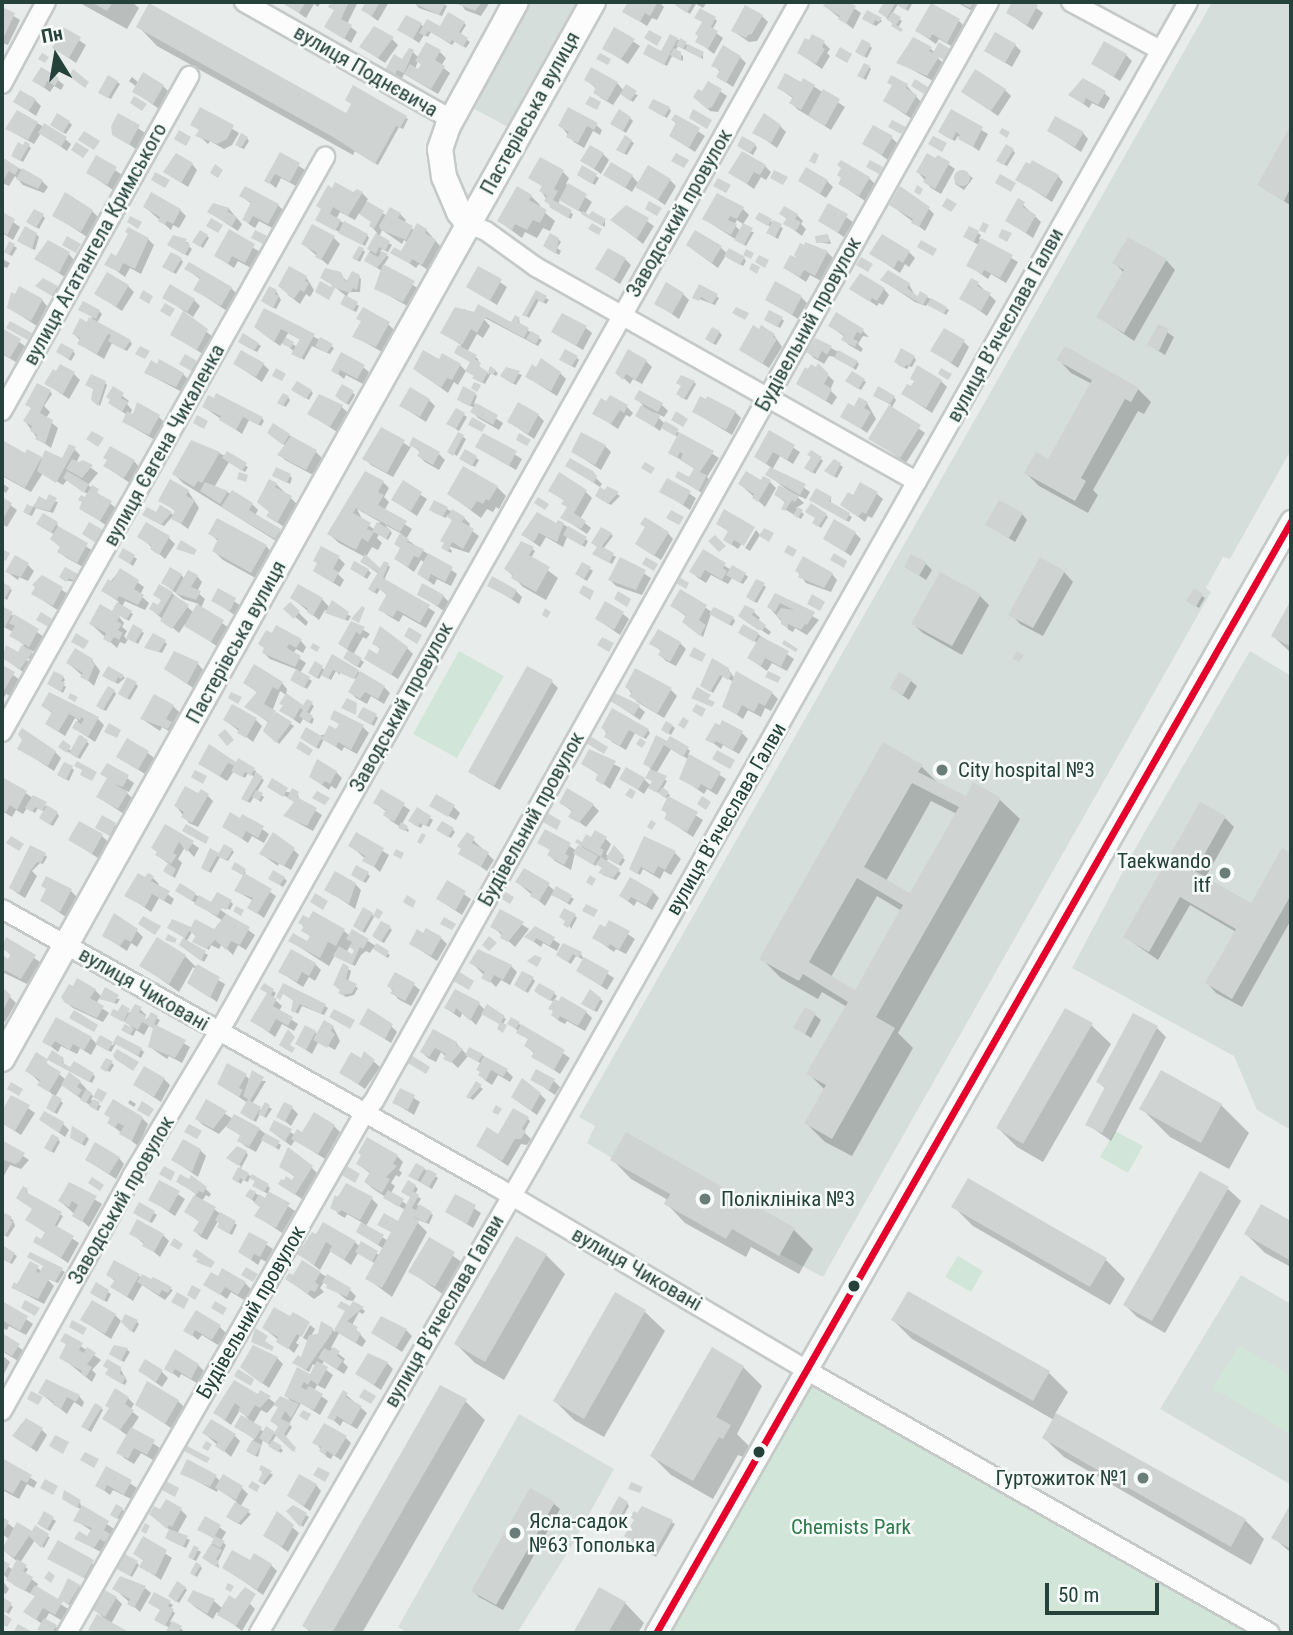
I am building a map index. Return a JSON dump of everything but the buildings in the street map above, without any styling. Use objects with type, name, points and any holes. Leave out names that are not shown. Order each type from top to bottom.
[{"type":"main road","name":"Пастерівська вулиця","points":[[468,224],[459,212],[439,160],[440,149],[451,119],[516,2]]},
{"type":"main road","name":"Пастерівська вулиця","points":[[2,1059],[593,2]]},
{"type":"street","points":[[2,84],[46,2]]},
{"type":"street","name":"вулиця Поднєвича","points":[[244,2],[451,119]]},
{"type":"street","name":"Заводський провулок","points":[[2,1411],[132,1176],[218,1032],[799,2]]},
{"type":"street","name":"Будівельний провулок","points":[[67,1633],[365,1112],[374,1101],[989,2]]},
{"type":"street","points":[[1071,2],[1160,50]]},
{"type":"street","name":"вулиця Вʼячеслава Галви","points":[[259,1633],[510,1195],[538,1152],[1188,2]]},
{"type":"street","name":"вулиця Агатангела Кримського","points":[[2,411],[189,76]]},
{"type":"street","name":"вулиця Євгена Чикаленка","points":[[2,732],[325,158]]},
{"type":"street","points":[[468,224],[486,231],[536,267],[917,482]]},
{"type":"street","points":[[656,1633],[1291,520]]},
{"type":"street","name":"вулиця Чиковані","points":[[2,909],[365,1112],[806,1370],[1270,1633]]},
{"type":"shaded area","points":[[526,2],[580,2],[508,127],[467,105]]},
{"type":"shaded area","name":"City hospital №3","points":[[1212,2],[1291,2],[1291,450],[1230,559],[1223,557],[1206,588],[1211,592],[823,1277],[732,1229],[726,1239],[664,1204],[669,1193],[587,1143],[595,1126],[579,1117]]},
{"type":"shaded area","points":[[1250,651],[1291,676],[1291,1130],[1257,1110],[1234,1056],[1072,968],[1136,847]]},
{"type":"shaded area","points":[[1241,1275],[1291,1304],[1291,1485],[1160,1409]]},
{"type":"shaded area","name":"Ясла-садок №63 Тополька","points":[[519,1414],[614,1469],[571,1547],[517,1633],[408,1633],[398,1627]]},
{"type":"green space","points":[[459,651],[504,676],[457,758],[413,734]]},
{"type":"green space","points":[[1115,1131],[1143,1146],[1128,1173],[1100,1157]]},
{"type":"green space","points":[[958,1256],[983,1271],[971,1292],[945,1277]]},
{"type":"green space","points":[[1239,1345],[1291,1376],[1291,1434],[1213,1388]]},
{"type":"green space","name":"Chemists Park","points":[[815,1386],[1253,1633],[667,1633],[806,1390]]},
{"type":"transit line","points":[[656,1633],[1291,521]]},
{"type":"place","name":"City hospital №3","points":[[942,770]]},
{"type":"place","name":"Taekwando itf","points":[[1225,873]]},
{"type":"place","name":"Поліклініка №3","points":[[705,1199]]},
{"type":"place","name":"Гуртожиток №1","points":[[1143,1478]]},
{"type":"place","name":"Ясла-садок №63 Тополька","points":[[515,1533]]}]
